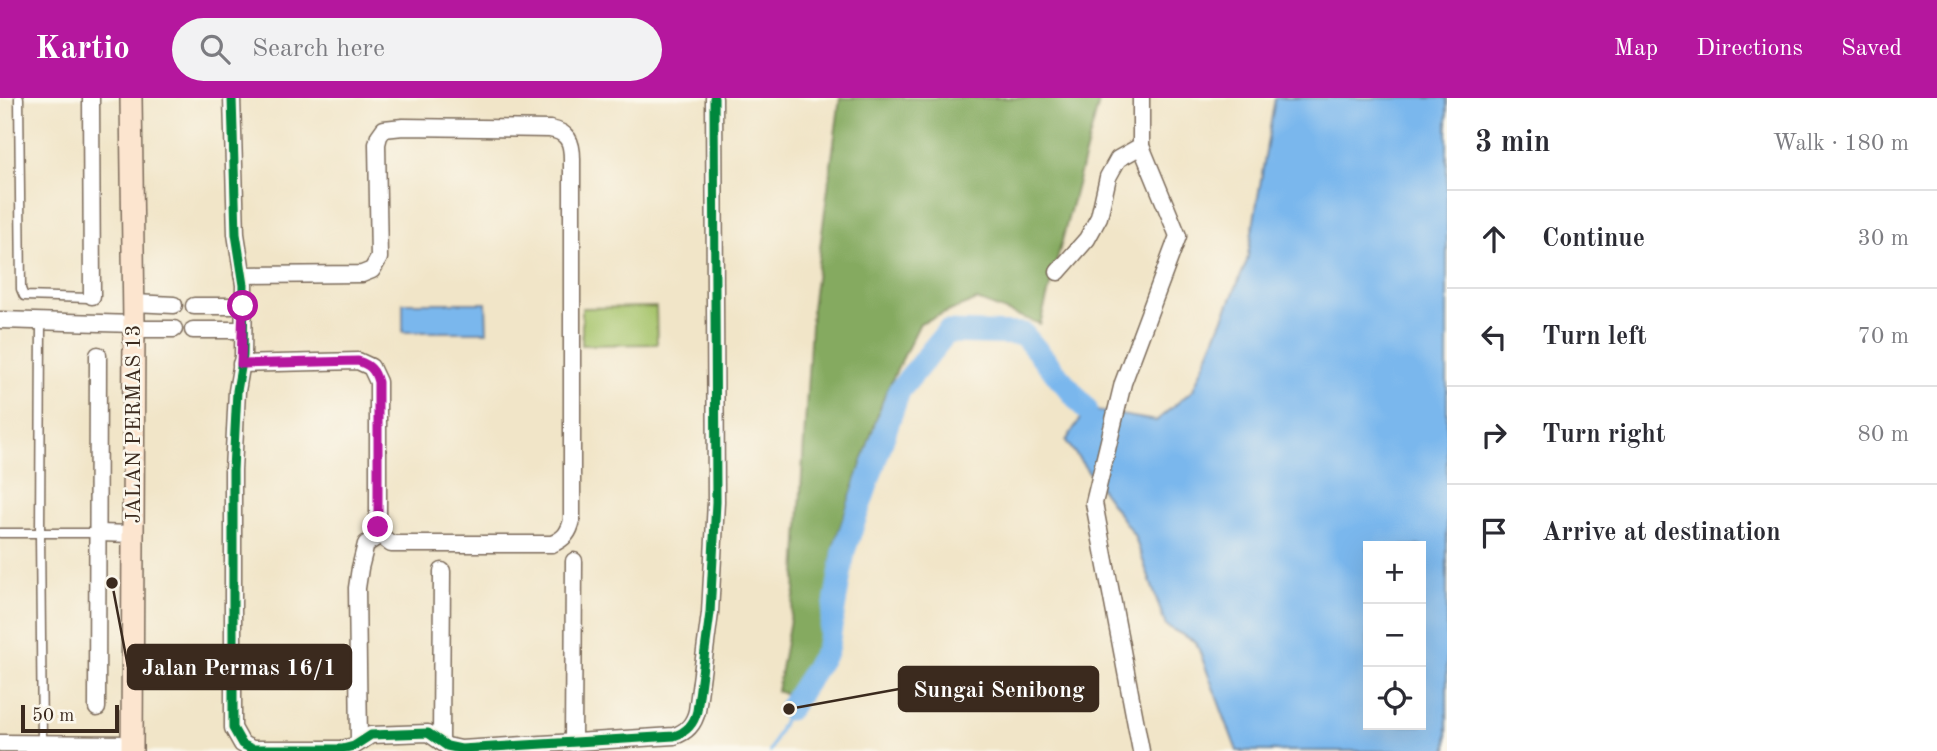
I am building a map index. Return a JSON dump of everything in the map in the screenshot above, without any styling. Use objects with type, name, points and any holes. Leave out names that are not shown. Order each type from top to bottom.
[{"type":"main road","name":"JALAN PERMAS 13","points":[[131,98],[134,319],[132,747]]},
{"type":"street","points":[[91,98],[92,296]]},
{"type":"street","points":[[232,98],[236,234],[243,306],[233,470],[234,733],[245,746],[256,750],[342,749],[350,748],[371,735],[428,733],[452,748],[461,749],[678,735],[689,728],[697,711],[710,613],[716,502],[715,98]]},
{"type":"street","points":[[1141,98],[1141,146],[1178,236],[1124,383],[1094,503],[1141,751]]},
{"type":"street","points":[[241,364],[358,361],[371,367],[378,382],[378,527],[385,540],[397,545],[552,544],[566,536],[570,529],[572,159],[569,137],[550,129],[393,127],[384,130],[377,144],[379,258],[372,270],[362,274],[242,275]]},
{"type":"street","points":[[1058,272],[1087,239],[1099,217],[1108,177],[1118,159],[1141,146]]},
{"type":"street","points":[[134,319],[174,305]]},
{"type":"street","points":[[194,306],[243,306]]},
{"type":"street","points":[[0,320],[134,319],[174,329]]},
{"type":"street","points":[[193,330],[243,330]]},
{"type":"street","points":[[97,708],[98,355]]},
{"type":"street","points":[[99,533],[133,534]]},
{"type":"street","points":[[359,742],[357,588],[366,544],[380,535]]},
{"type":"street","points":[[573,743],[574,561]]},
{"type":"street","points":[[441,742],[442,571]]},
{"type":"street","points":[[0,743],[132,747]]},
{"type":"lane","points":[[19,98],[21,289],[24,296],[92,296]]},
{"type":"lane","points":[[41,321],[42,743]]},
{"type":"lane","points":[[0,533],[99,533]]},
{"type":"green space","points":[[840,98],[1100,98],[1040,324],[977,300],[920,323],[885,394],[834,545],[819,648],[791,696],[777,691],[795,592],[812,308]]},
{"type":"green space","points":[[656,307],[657,344],[582,345],[582,308]]},
{"type":"water","points":[[1275,98],[1447,98],[1447,751],[1237,751],[1196,642],[1166,626],[1134,535],[1066,441],[1086,409],[1156,421],[1193,390],[1247,261]]},
{"type":"water","points":[[403,303],[486,303],[487,332],[403,332]]},
{"type":"waterway","points":[[789,709],[827,650],[844,551],[899,391],[947,332],[1023,334],[1086,409]]},
{"type":"waterway","points":[[770,751],[789,709]]},
{"type":"cycle path","points":[[232,98],[236,234],[244,285],[243,356],[237,391],[233,470],[233,728],[242,744],[252,749],[342,749],[354,746],[371,735],[428,733],[447,746],[461,749],[674,736],[692,724],[697,711],[710,613],[716,502],[714,98]]},
{"type":"place","name":"Jalan Permas 16/1","points":[[112,583]]},
{"type":"place","name":"Sungai Senibong","points":[[789,709]]},
{"type":"route","points":[[243,306],[241,364],[358,361],[371,367],[376,374],[378,527]]}]
